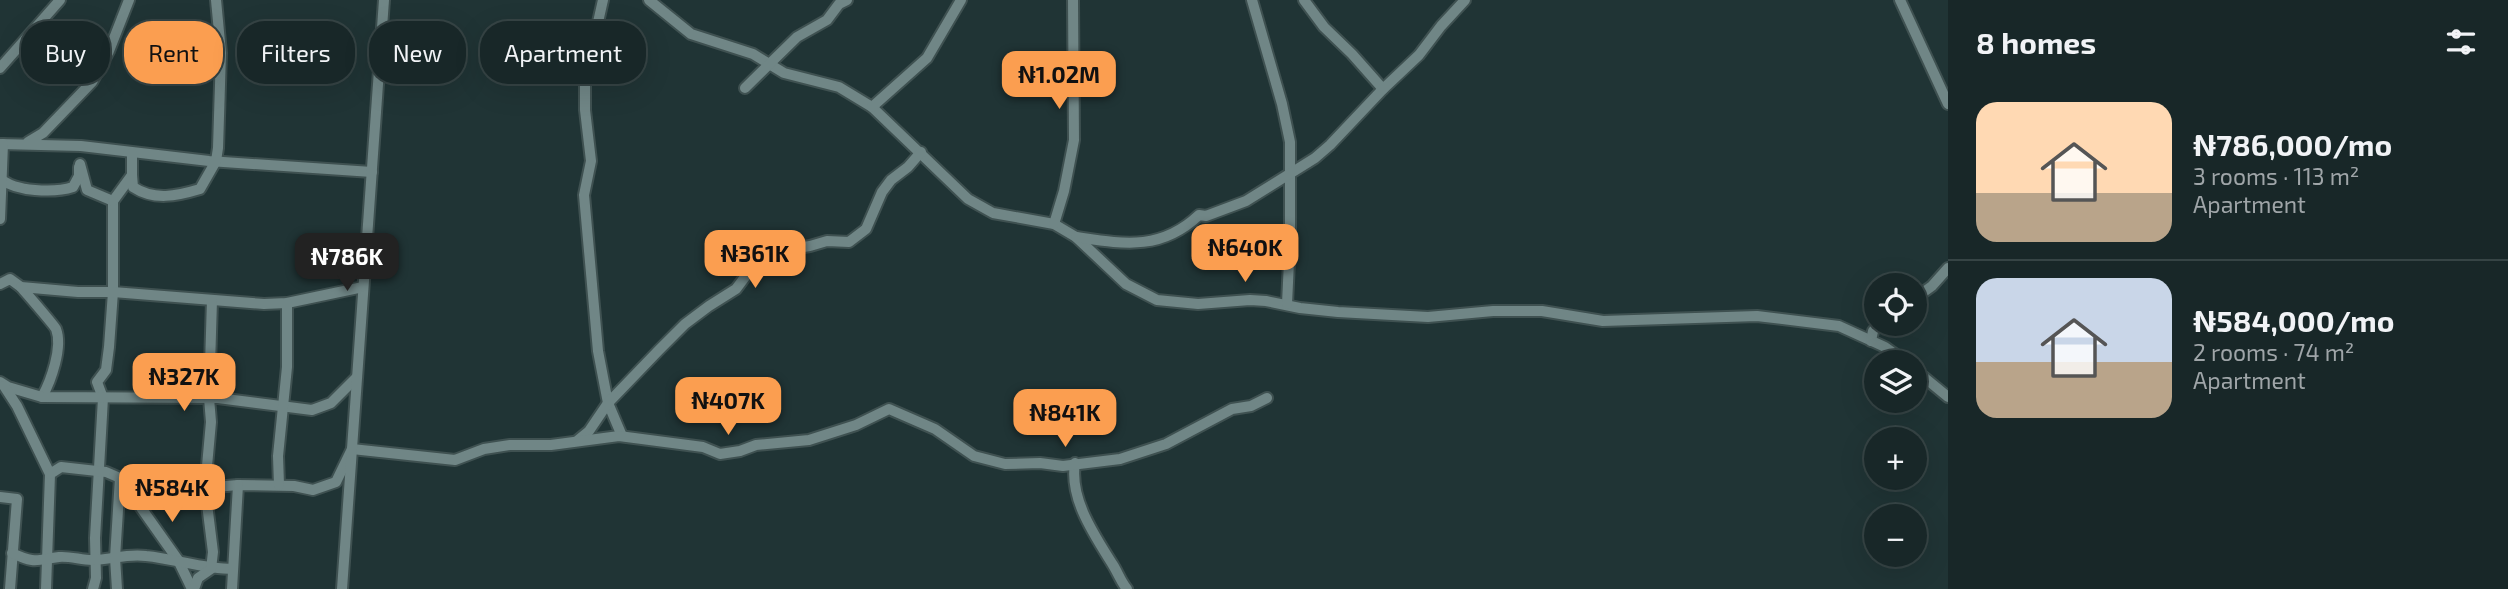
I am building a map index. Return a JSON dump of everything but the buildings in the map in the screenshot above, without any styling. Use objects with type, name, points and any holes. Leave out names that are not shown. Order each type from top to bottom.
[{"type":"street","points":[[0,68],[60,0]]},
{"type":"street","points":[[23,143],[33,141],[92,82],[109,51],[129,0]]},
{"type":"street","points":[[132,153],[133,187],[145,195],[181,195],[200,189],[216,162],[220,132],[221,53],[216,0]]},
{"type":"street","points":[[342,589],[384,0]]},
{"type":"street","points":[[603,0],[585,80],[585,110],[591,160],[584,195],[598,351],[608,403],[622,436]]},
{"type":"street","points":[[649,0],[691,34],[753,54],[790,75],[839,86],[872,107],[958,191],[993,213],[1055,224],[1076,237],[1126,284],[1157,300],[1198,304],[1250,300],[1338,312],[1428,317],[1493,311],[1542,311],[1603,321],[1757,316],[1832,324],[1889,350]]},
{"type":"street","points":[[745,88],[797,37],[827,20],[839,4],[847,0]]},
{"type":"street","points":[[872,107],[928,58],[961,0]]},
{"type":"street","points":[[1055,224],[1074,140],[1073,0]]},
{"type":"street","points":[[1252,0],[1288,127],[1290,221],[1287,304]]},
{"type":"street","points":[[1304,0],[1324,27],[1383,89]]},
{"type":"street","points":[[1076,237],[1144,244],[1160,241],[1181,231],[1199,215],[1206,216],[1246,201],[1315,158],[1330,145],[1419,55],[1465,0]]},
{"type":"street","points":[[1900,0],[1948,104]]},
{"type":"street","points":[[0,219],[2,144],[81,146],[216,162],[372,172]]},
{"type":"street","points":[[1,178],[7,184],[20,189],[62,191],[74,187],[79,176],[81,146]]},
{"type":"street","points":[[578,440],[589,431],[608,403],[685,324],[736,289],[760,257],[770,252],[827,241],[849,242],[866,229],[882,192],[921,152]]},
{"type":"street","points":[[80,164],[87,190],[113,201]]},
{"type":"street","points":[[93,589],[97,559],[95,538],[103,398],[97,382],[106,370],[113,292],[113,201],[132,175]]},
{"type":"street","points":[[1927,290],[1948,268]]},
{"type":"street","points":[[0,284],[10,279],[56,328],[57,355],[52,380],[42,397]]},
{"type":"street","points":[[20,287],[264,304],[287,303],[363,287]]},
{"type":"street","points":[[193,589],[198,578],[211,569],[213,552],[205,488],[211,422],[209,398],[212,300]]},
{"type":"street","points":[[279,485],[278,456],[287,367],[287,303]]},
{"type":"street","points":[[1871,341],[1872,336]]},
{"type":"street","points":[[1,383],[42,397],[209,398],[313,410],[323,408],[356,378]]},
{"type":"street","points":[[1927,380],[1948,397]]},
{"type":"street","points":[[1,383],[17,406],[50,474],[46,589]]},
{"type":"street","points":[[352,449],[455,460],[484,449],[510,445],[551,445],[622,436],[702,446],[720,454],[756,445],[809,440],[856,425],[889,410],[935,429],[974,456],[1005,464],[1040,463],[1063,466],[1120,460],[1166,444],[1213,417],[1232,409],[1251,406],[1267,398]]},
{"type":"street","points":[[50,474],[61,467],[99,471],[120,478],[160,481],[173,488],[279,485],[313,490],[336,482],[352,449]]},
{"type":"street","points":[[1075,463],[1073,476],[1079,502],[1103,552],[1127,589]]},
{"type":"street","points":[[1063,466],[1073,476]]},
{"type":"street","points":[[117,589],[115,558],[120,478]]},
{"type":"street","points":[[120,478],[178,561],[193,589]]},
{"type":"street","points":[[232,589],[238,485]]},
{"type":"street","points":[[0,496],[18,499],[10,589]]},
{"type":"street","points":[[12,553],[30,562],[62,557],[97,559],[144,555],[211,569],[233,569]]}]
